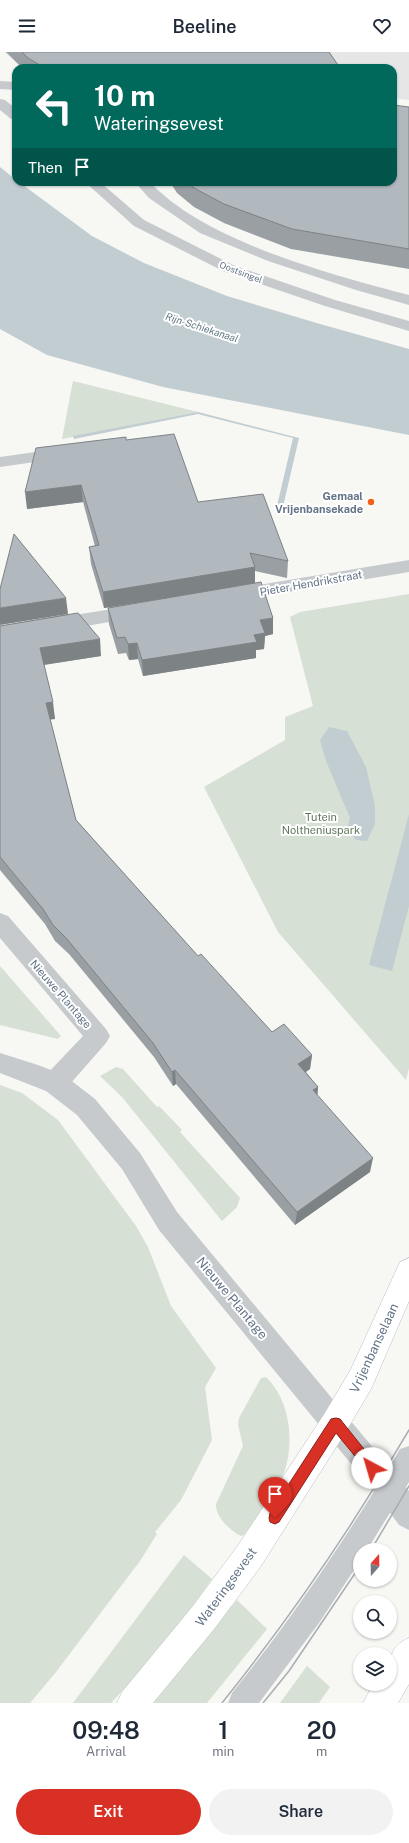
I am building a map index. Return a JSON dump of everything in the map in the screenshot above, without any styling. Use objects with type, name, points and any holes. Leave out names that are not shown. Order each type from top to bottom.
[{"type":"main road","name":"Vrijenbanselaan","points":[[336,1424],[361,1379],[409,1271]]},
{"type":"main road","name":"Wateringsevest","points":[[133,1703],[204,1617],[250,1555],[336,1424]]},
{"type":"main road","points":[[379,1703],[391,1686],[409,1653]]},
{"type":"street","points":[[0,85],[12,86]]},
{"type":"street","points":[[0,103],[12,113]]},
{"type":"street","name":"Oostsingel","points":[[97,186],[139,223],[228,268],[330,303],[409,326]]},
{"type":"street","points":[[146,186],[154,195],[205,230],[273,258],[361,287],[409,300]]},
{"type":"street","points":[[0,462],[79,451]]},
{"type":"street","name":"Pieter Hendrikstraat","points":[[219,598],[409,566]]},
{"type":"street","points":[[0,634],[156,608]]},
{"type":"street","name":"Nieuwe Plantage","points":[[0,922],[48,980],[98,1036],[55,1083]]},
{"type":"street","name":"Nieuwe Plantage","points":[[0,1063],[30,1072],[55,1083],[86,1107],[120,1146],[168,1221],[390,1489],[409,1515]]},
{"type":"lane","points":[[242,1703],[274,1664],[356,1546],[409,1458]]},
{"type":"shaded area","points":[[4,52],[409,52],[409,100],[397,98],[397,64],[20,64]]},
{"type":"green space","points":[[73,381],[198,412],[62,439]]},
{"type":"green space","name":"Tutein Noltheniuspark","points":[[409,594],[409,1068],[406,1080],[278,932],[204,787],[285,740],[285,717],[313,706],[290,617],[300,612]]},
{"type":"green space","points":[[0,966],[61,1036],[58,1039],[0,1025]]},
{"type":"green space","points":[[116,1067],[123,1069],[157,1107],[159,1106],[182,1130],[180,1132],[240,1198],[237,1207],[222,1221],[122,1097],[100,1076]]},
{"type":"green space","points":[[0,1085],[22,1093],[58,1120],[136,1226],[148,1247],[171,1306],[216,1368],[205,1387],[212,1440],[181,1500],[155,1532],[157,1534],[140,1561],[56,1672],[30,1703],[0,1703]]},
{"type":"green space","points":[[266,1377],[274,1386],[285,1409],[289,1435],[287,1461],[281,1481],[272,1498],[244,1535],[241,1536],[232,1531],[224,1523],[216,1509],[216,1504],[243,1446],[238,1424],[239,1418],[261,1378]]},
{"type":"green space","points":[[184,1555],[212,1579],[164,1643],[111,1703],[73,1703]]},
{"type":"green space","points":[[237,1600],[267,1629],[207,1703],[150,1703]]},
{"type":"green space","points":[[307,1666],[330,1687],[319,1703],[280,1703]]},
{"type":"water","name":"Rijn-Schiekanaal","points":[[0,167],[12,177],[12,186],[24,186],[92,236],[144,263],[227,296],[409,349],[409,435],[163,387],[47,355],[0,329]]},
{"type":"water","points":[[198,412],[299,438],[282,511],[276,510],[293,438],[198,414],[74,439],[73,436]]},
{"type":"water","points":[[329,727],[347,731],[366,767],[375,806],[375,824],[367,841],[356,840],[347,829],[350,818],[326,761],[320,740]]},
{"type":"water","points":[[409,814],[409,906],[392,971],[369,965]]},
{"type":"building","points":[[22,52],[329,52],[337,64],[38,64],[28,58]]},
{"type":"building","points":[[397,106],[409,107],[409,249],[292,229],[224,204],[192,186],[397,186]]},
{"type":"building","points":[[174,434],[198,502],[263,494],[288,561],[250,553],[255,567],[103,592],[89,547],[99,545],[81,485],[25,492],[36,448],[126,437],[126,440]]},
{"type":"building","points":[[14,534],[66,598],[0,608],[0,589]]},
{"type":"building","points":[[261,582],[273,618],[260,620],[265,633],[254,635],[257,642],[142,660],[137,643],[128,644],[125,637],[117,638],[108,608]]},
{"type":"building","points":[[78,613],[100,639],[40,648],[53,702],[46,703],[76,820],[198,956],[201,954],[272,1032],[284,1024],[312,1055],[298,1064],[318,1087],[313,1090],[373,1158],[297,1212],[175,1070],[172,1072],[153,1043],[67,939],[53,925],[43,909],[0,857],[0,626]]},
{"type":"tram line","points":[[222,1703],[248,1671],[297,1604],[366,1501],[409,1430]]},
{"type":"tram line","points":[[375,1543],[409,1486]]},
{"type":"tram line","points":[[263,1703],[289,1671],[353,1576]]},
{"type":"place","name":"Gemaal Vrijenbansekade","points":[[371,502]]},
{"type":"route","points":[[275,1518],[336,1424],[372,1468]]}]
